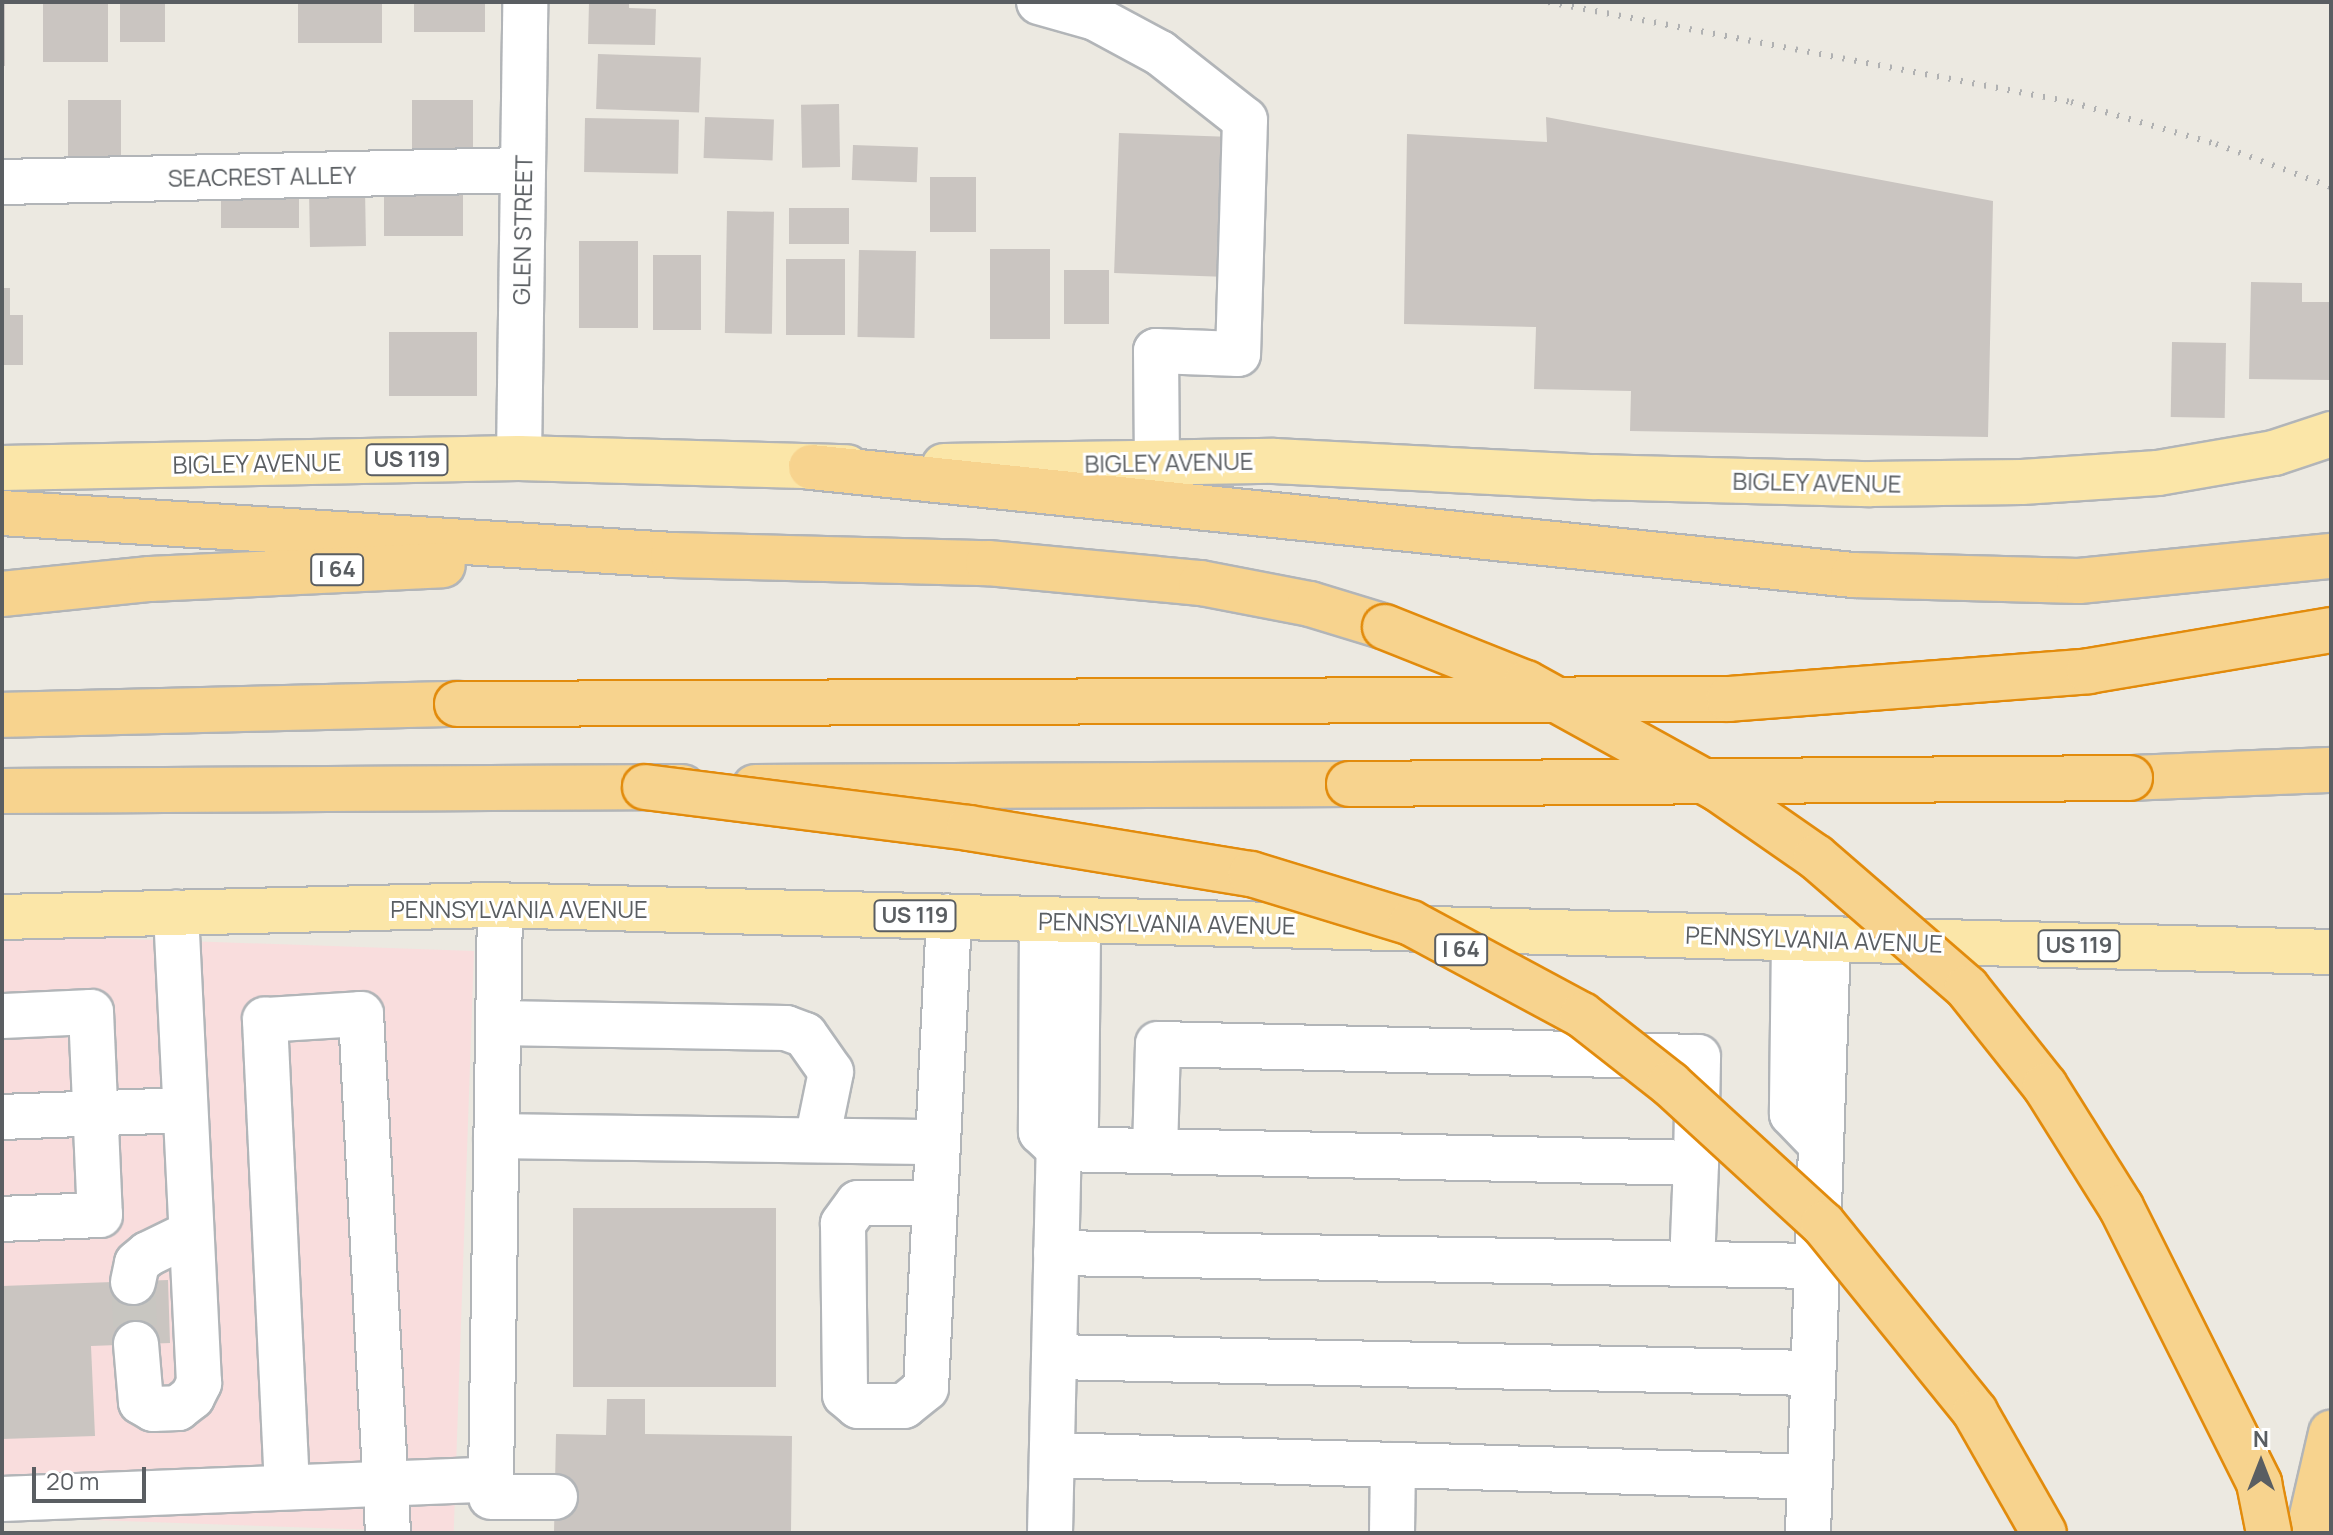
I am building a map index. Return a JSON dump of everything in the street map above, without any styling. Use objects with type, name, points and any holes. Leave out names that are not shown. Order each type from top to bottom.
[{"type":"highway","points":[[811,467],[1549,547],[1853,575],[2079,581],[2331,556]]},
{"type":"highway","points":[[2,513],[673,555]]},
{"type":"highway","name":"I 64","points":[[2,594],[150,579],[673,555],[988,563],[1201,583],[1310,604],[1385,627],[1526,683],[1718,789],[1816,857],[1967,988],[2045,1086],[2121,1207],[2259,1483],[2269,1533]]},
{"type":"highway","points":[[2,715],[457,704],[1729,699],[2089,671],[2331,630]]},
{"type":"highway","points":[[645,787],[2130,778],[2331,770]]},
{"type":"highway","name":"I 64","points":[[2,791],[645,787],[969,828],[1251,874],[1411,923],[1582,1015],[1670,1084],[1823,1224],[1975,1412],[2044,1533]]},
{"type":"highway","points":[[2308,1533],[2331,1433]]},
{"type":"main road","name":"BIGLEY AVENUE","points":[[2,468],[519,458],[811,467],[1274,461],[1871,484],[2158,473],[2274,453],[2331,434]]},
{"type":"main road","points":[[2274,453],[2331,453]]},
{"type":"main road","name":"PENNSYLVANIA AVENUE","points":[[2,917],[500,906],[2318,949]]},
{"type":"street","name":"GLEN STREET","points":[[519,458],[525,2]]},
{"type":"street","points":[[1039,2],[1095,18],[1160,53],[1245,120],[1238,354],[1156,351],[1157,463]]},
{"type":"street","name":"SEACREST ALLEY","points":[[2,182],[523,170]]},
{"type":"street","points":[[491,1503],[500,906]]},
{"type":"street","points":[[136,1344],[141,1402],[153,1409],[178,1408],[192,1397],[199,1383],[176,913]]},
{"type":"street","points":[[935,1203],[949,917]]},
{"type":"street","points":[[1060,920],[1041,1132],[1059,1149],[1696,1163]]},
{"type":"street","points":[[1808,1533],[1817,1140],[1792,1114],[1811,939]]},
{"type":"street","points":[[2,1016],[91,1012],[100,1215],[2,1219]]},
{"type":"street","points":[[287,1487],[265,1020],[361,1014],[388,1533]]},
{"type":"street","points":[[498,1023],[786,1028],[805,1035],[831,1072],[817,1140]]},
{"type":"street","points":[[1155,1150],[1158,1044],[1698,1057],[1692,1264]]},
{"type":"street","points":[[2,1117],[185,1110]]},
{"type":"street","points":[[496,1136],[938,1142]]},
{"type":"street","points":[[1050,1533],[1059,1149]]},
{"type":"street","points":[[133,1282],[137,1263],[148,1254],[191,1233]]},
{"type":"street","points":[[1056,1253],[1814,1266]]},
{"type":"street","points":[[1054,1357],[1812,1373]]},
{"type":"street","points":[[1052,1455],[1809,1477]]},
{"type":"street","points":[[1392,1533],[1393,1465]]},
{"type":"street","points":[[2,1499],[386,1483],[491,1503],[555,1497]]},
{"type":"shaded area","points":[[2,935],[474,951],[454,1533],[2,1517]]},
{"type":"building","points":[[43,2],[108,2],[108,62],[43,62]]},
{"type":"building","points":[[120,2],[165,2],[165,42],[120,42]]},
{"type":"building","points":[[298,2],[382,2],[382,43],[298,43]]},
{"type":"building","points":[[414,2],[485,2],[485,32],[414,32]]},
{"type":"building","points":[[589,2],[629,2],[629,8],[656,9],[655,45],[588,44]]},
{"type":"building","points":[[2,3],[5,3],[5,66],[2,66]]},
{"type":"building","points":[[598,54],[701,58],[699,113],[596,109]]},
{"type":"building","points":[[68,100],[121,100],[121,160],[68,160]]},
{"type":"building","points":[[412,100],[473,100],[473,157],[412,157]]},
{"type":"building","points":[[839,104],[840,167],[802,168],[801,105]]},
{"type":"building","points":[[705,117],[774,119],[773,160],[704,158]]},
{"type":"building","points":[[1546,117],[1993,201],[1988,437],[1630,431],[1631,391],[1534,389],[1536,327],[1404,324],[1407,134],[1547,142]]},
{"type":"building","points":[[585,118],[679,120],[678,174],[584,172]]},
{"type":"building","points":[[1119,133],[1240,137],[1235,277],[1114,273]]},
{"type":"building","points":[[853,145],[918,147],[917,182],[852,180]]},
{"type":"building","points":[[930,177],[976,177],[976,232],[930,232]]},
{"type":"building","points":[[221,188],[299,188],[299,228],[221,228]]},
{"type":"building","points":[[384,188],[463,188],[463,236],[384,236]]},
{"type":"building","points":[[365,189],[366,246],[310,247],[309,190]]},
{"type":"building","points":[[789,208],[849,208],[849,244],[789,244]]},
{"type":"building","points":[[727,211],[774,212],[772,334],[725,333]]},
{"type":"building","points":[[579,241],[638,241],[638,328],[579,328]]},
{"type":"building","points":[[990,249],[1050,249],[1050,339],[990,339]]},
{"type":"building","points":[[859,250],[916,251],[914,338],[857,337]]},
{"type":"building","points":[[653,255],[701,255],[701,330],[653,330]]},
{"type":"building","points":[[786,259],[845,259],[845,335],[786,335]]},
{"type":"building","points":[[1064,270],[1109,270],[1109,324],[1064,324]]},
{"type":"building","points":[[2251,282],[2302,283],[2302,302],[2331,302],[2331,380],[2249,379]]},
{"type":"building","points":[[2,288],[10,288],[10,315],[23,315],[23,365],[2,365]]},
{"type":"building","points":[[389,332],[477,332],[477,396],[389,396]]},
{"type":"building","points":[[2172,342],[2226,343],[2225,418],[2171,417]]},
{"type":"building","points":[[573,1208],[776,1208],[776,1387],[573,1387]]},
{"type":"building","points":[[168,1280],[170,1343],[91,1346],[95,1436],[2,1439],[2,1286]]},
{"type":"building","points":[[607,1399],[645,1399],[645,1434],[792,1436],[791,1533],[554,1533],[556,1434],[606,1435]]},
{"type":"tunnel","points":[[133,1282],[136,1344]]},
{"type":"railway","points":[[1548,2],[2071,102],[2216,144],[2331,187]]}]
